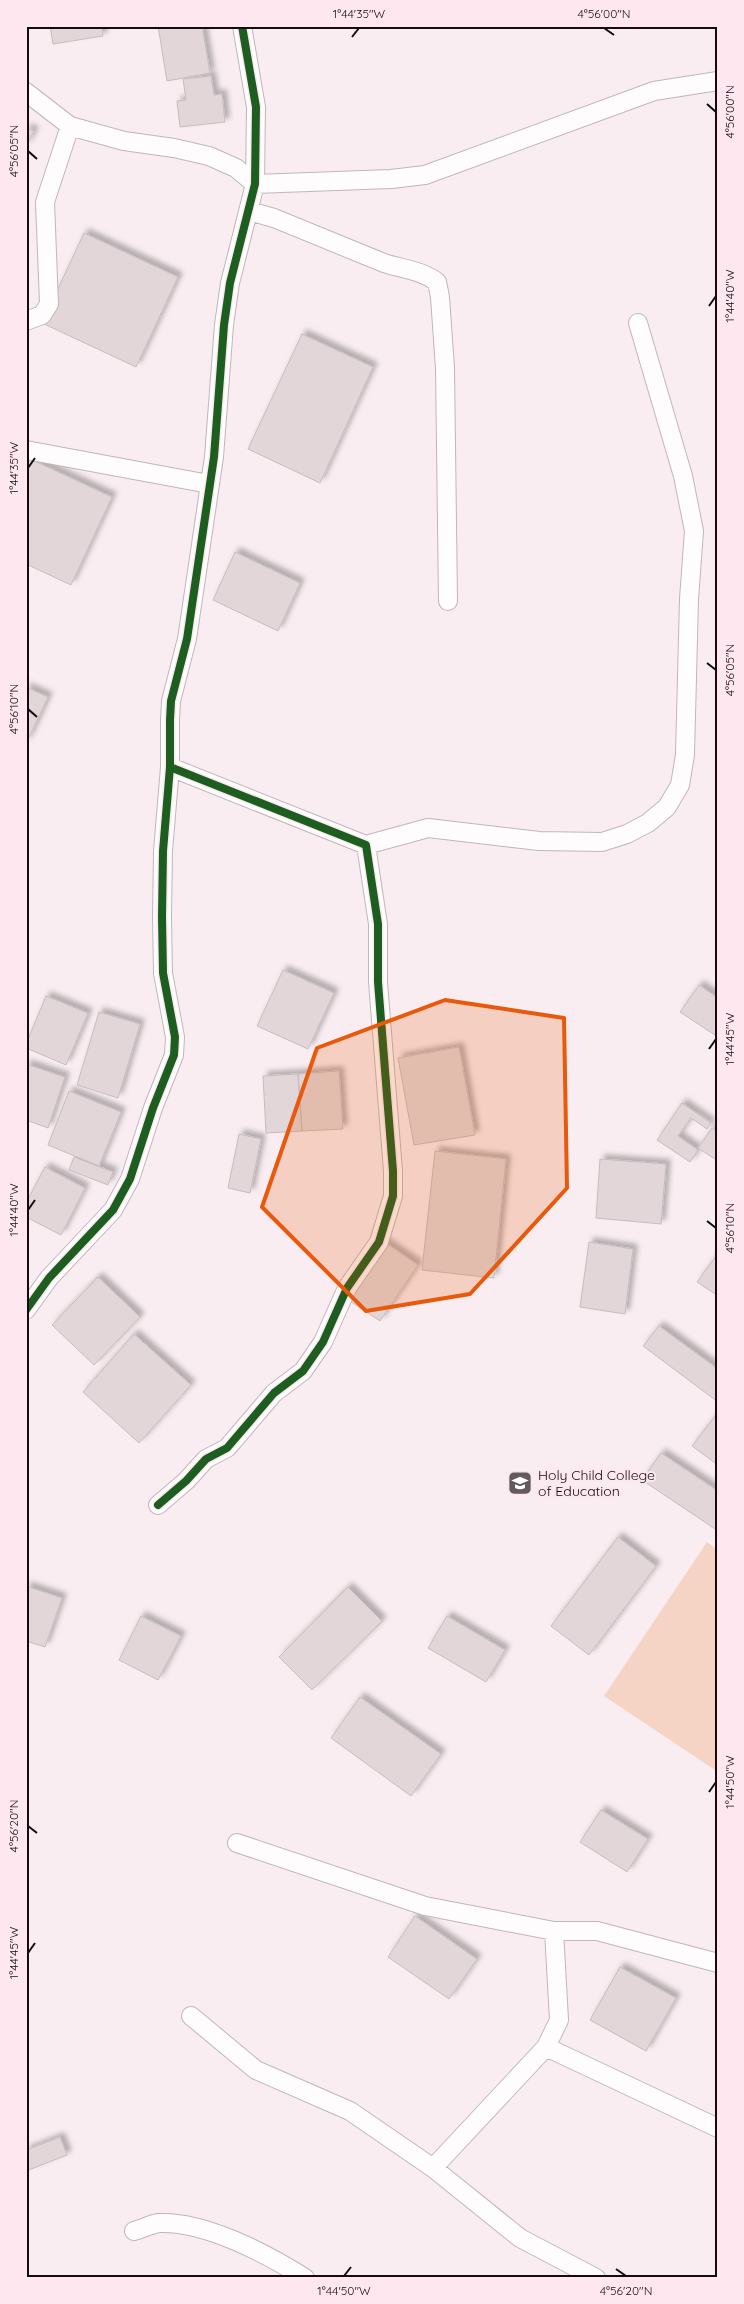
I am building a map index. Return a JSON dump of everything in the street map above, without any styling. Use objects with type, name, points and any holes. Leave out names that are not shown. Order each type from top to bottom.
[{"type":"street","points":[[26,1310],[49,1278],[113,1210],[130,1179],[153,1108],[174,1054],[175,1037],[163,973],[162,926],[163,851],[170,767],[171,702],[187,639],[209,484],[214,448],[224,325],[230,283],[255,184],[256,107],[242,26]]},
{"type":"street","points":[[26,92],[70,126],[124,141],[174,148],[209,156],[236,168],[255,184],[382,179],[425,175],[654,91],[718,81]]},
{"type":"street","points":[[26,321],[42,315],[49,304],[45,202],[70,126]]},
{"type":"street","points":[[249,211],[274,218],[384,264],[418,271],[437,282],[440,297],[445,368],[448,601]]},
{"type":"street","points":[[170,767],[366,845],[428,828],[539,841],[602,842],[627,834],[648,823],[667,807],[680,785],[685,755],[689,599],[694,531],[683,476],[638,323]]},
{"type":"street","points":[[26,450],[209,484]]},
{"type":"street","points":[[158,1505],[186,1481],[206,1459],[227,1448],[274,1393],[303,1371],[323,1342],[342,1304],[343,1294],[379,1242],[388,1219],[393,1196],[390,1119],[378,982],[378,924],[366,845]]},
{"type":"street","points":[[237,1843],[425,1906],[554,1931],[597,1931],[718,1962]]},
{"type":"street","points":[[433,2168],[546,2047],[559,2020],[554,1931]]},
{"type":"street","points":[[191,2016],[256,2070],[350,2111],[433,2168],[520,2238],[596,2278]]},
{"type":"street","points":[[546,2047],[718,2128]]},
{"type":"street","points":[[134,2231],[159,2223],[198,2228],[244,2244],[305,2278]]},
{"type":"highlighted area","points":[[445,1000],[564,1018],[567,1188],[470,1294],[366,1311],[262,1207],[317,1048]]},
{"type":"shaded area","points":[[707,1542],[718,1550],[718,1772],[604,1696]]},
{"type":"building","points":[[50,26],[102,26],[103,36],[53,44]]},
{"type":"building","points":[[158,26],[202,26],[210,73],[167,81]]},
{"type":"building","points":[[211,76],[214,95],[222,94],[225,122],[180,127],[177,101],[186,100],[183,79]]},
{"type":"building","points":[[26,128],[34,131],[26,147]]},
{"type":"building","points":[[84,233],[178,277],[136,367],[42,323]]},
{"type":"building","points":[[302,334],[373,367],[320,483],[248,449]]},
{"type":"building","points":[[26,457],[112,497],[71,585],[26,564]]},
{"type":"building","points":[[235,552],[300,583],[278,631],[213,600]]},
{"type":"building","points":[[26,687],[48,697],[26,744]]},
{"type":"building","points":[[283,970],[334,993],[308,1049],[257,1026]]},
{"type":"building","points":[[699,985],[718,998],[718,1037],[680,1012]]},
{"type":"building","points":[[46,996],[88,1013],[66,1065],[26,1048]]},
{"type":"building","points":[[99,1012],[140,1024],[118,1098],[77,1085]]},
{"type":"building","points":[[459,1047],[475,1135],[414,1145],[398,1058]]},
{"type":"building","points":[[26,1064],[65,1077],[48,1128],[26,1120]]},
{"type":"building","points":[[339,1071],[343,1129],[302,1131],[298,1074]]},
{"type":"building","points":[[298,1074],[302,1131],[266,1133],[263,1076]]},
{"type":"building","points":[[69,1091],[121,1112],[99,1166],[48,1145]]},
{"type":"building","points":[[682,1103],[711,1123],[707,1129],[691,1118],[678,1136],[698,1150],[690,1162],[657,1140]]},
{"type":"building","points":[[712,1128],[718,1132],[718,1161],[698,1148]]},
{"type":"building","points":[[239,1134],[261,1139],[250,1193],[228,1188]]},
{"type":"building","points":[[435,1151],[506,1159],[494,1278],[422,1270]]},
{"type":"building","points":[[74,1157],[113,1172],[108,1185],[69,1170]]},
{"type":"building","points":[[600,1159],[666,1164],[661,1224],[596,1218]]},
{"type":"building","points":[[45,1167],[85,1188],[61,1235],[26,1217],[26,1203]]},
{"type":"building","points":[[383,1241],[418,1265],[380,1321],[344,1297]]},
{"type":"building","points":[[589,1242],[633,1249],[625,1314],[580,1307]]},
{"type":"building","points":[[716,1256],[718,1257],[718,1296],[697,1282]]},
{"type":"building","points":[[98,1277],[140,1317],[94,1365],[52,1325]]},
{"type":"building","points":[[659,1326],[718,1369],[718,1402],[643,1346]]},
{"type":"building","points":[[134,1334],[191,1385],[139,1443],[83,1392]]},
{"type":"building","points":[[716,1415],[718,1416],[718,1465],[692,1446]]},
{"type":"building","points":[[661,1453],[718,1491],[718,1531],[642,1480]]},
{"type":"building","points":[[618,1537],[656,1566],[589,1655],[551,1626]]},
{"type":"building","points":[[26,1586],[62,1598],[45,1647],[26,1641]]},
{"type":"building","points":[[348,1587],[382,1621],[312,1690],[279,1657]]},
{"type":"building","points":[[141,1616],[181,1636],[158,1680],[119,1660]]},
{"type":"building","points":[[447,1616],[505,1650],[486,1682],[428,1648]]},
{"type":"building","points":[[360,1697],[441,1754],[411,1796],[331,1738]]},
{"type":"building","points":[[601,1810],[648,1839],[627,1872],[580,1842]]},
{"type":"building","points":[[415,1916],[477,1959],[449,1999],[388,1957]]},
{"type":"building","points":[[620,1967],[676,1998],[646,2051],[590,2020]]},
{"type":"building","points":[[60,2137],[67,2155],[26,2171],[26,2150]]},
{"type":"cycle path","points":[[26,1310],[49,1278],[113,1210],[130,1179],[153,1108],[174,1055],[175,1037],[163,973],[162,917],[163,851],[170,767],[171,701],[187,639],[214,457],[224,325],[230,283],[255,184],[256,107],[242,26]]},
{"type":"cycle path","points":[[158,1505],[186,1481],[206,1459],[227,1448],[274,1393],[303,1371],[323,1342],[347,1288],[379,1242],[393,1196],[393,1171],[378,982],[378,924],[366,845],[170,767]]},
{"type":"place","name":"Holy Child College of Education","points":[[520,1483]]}]
